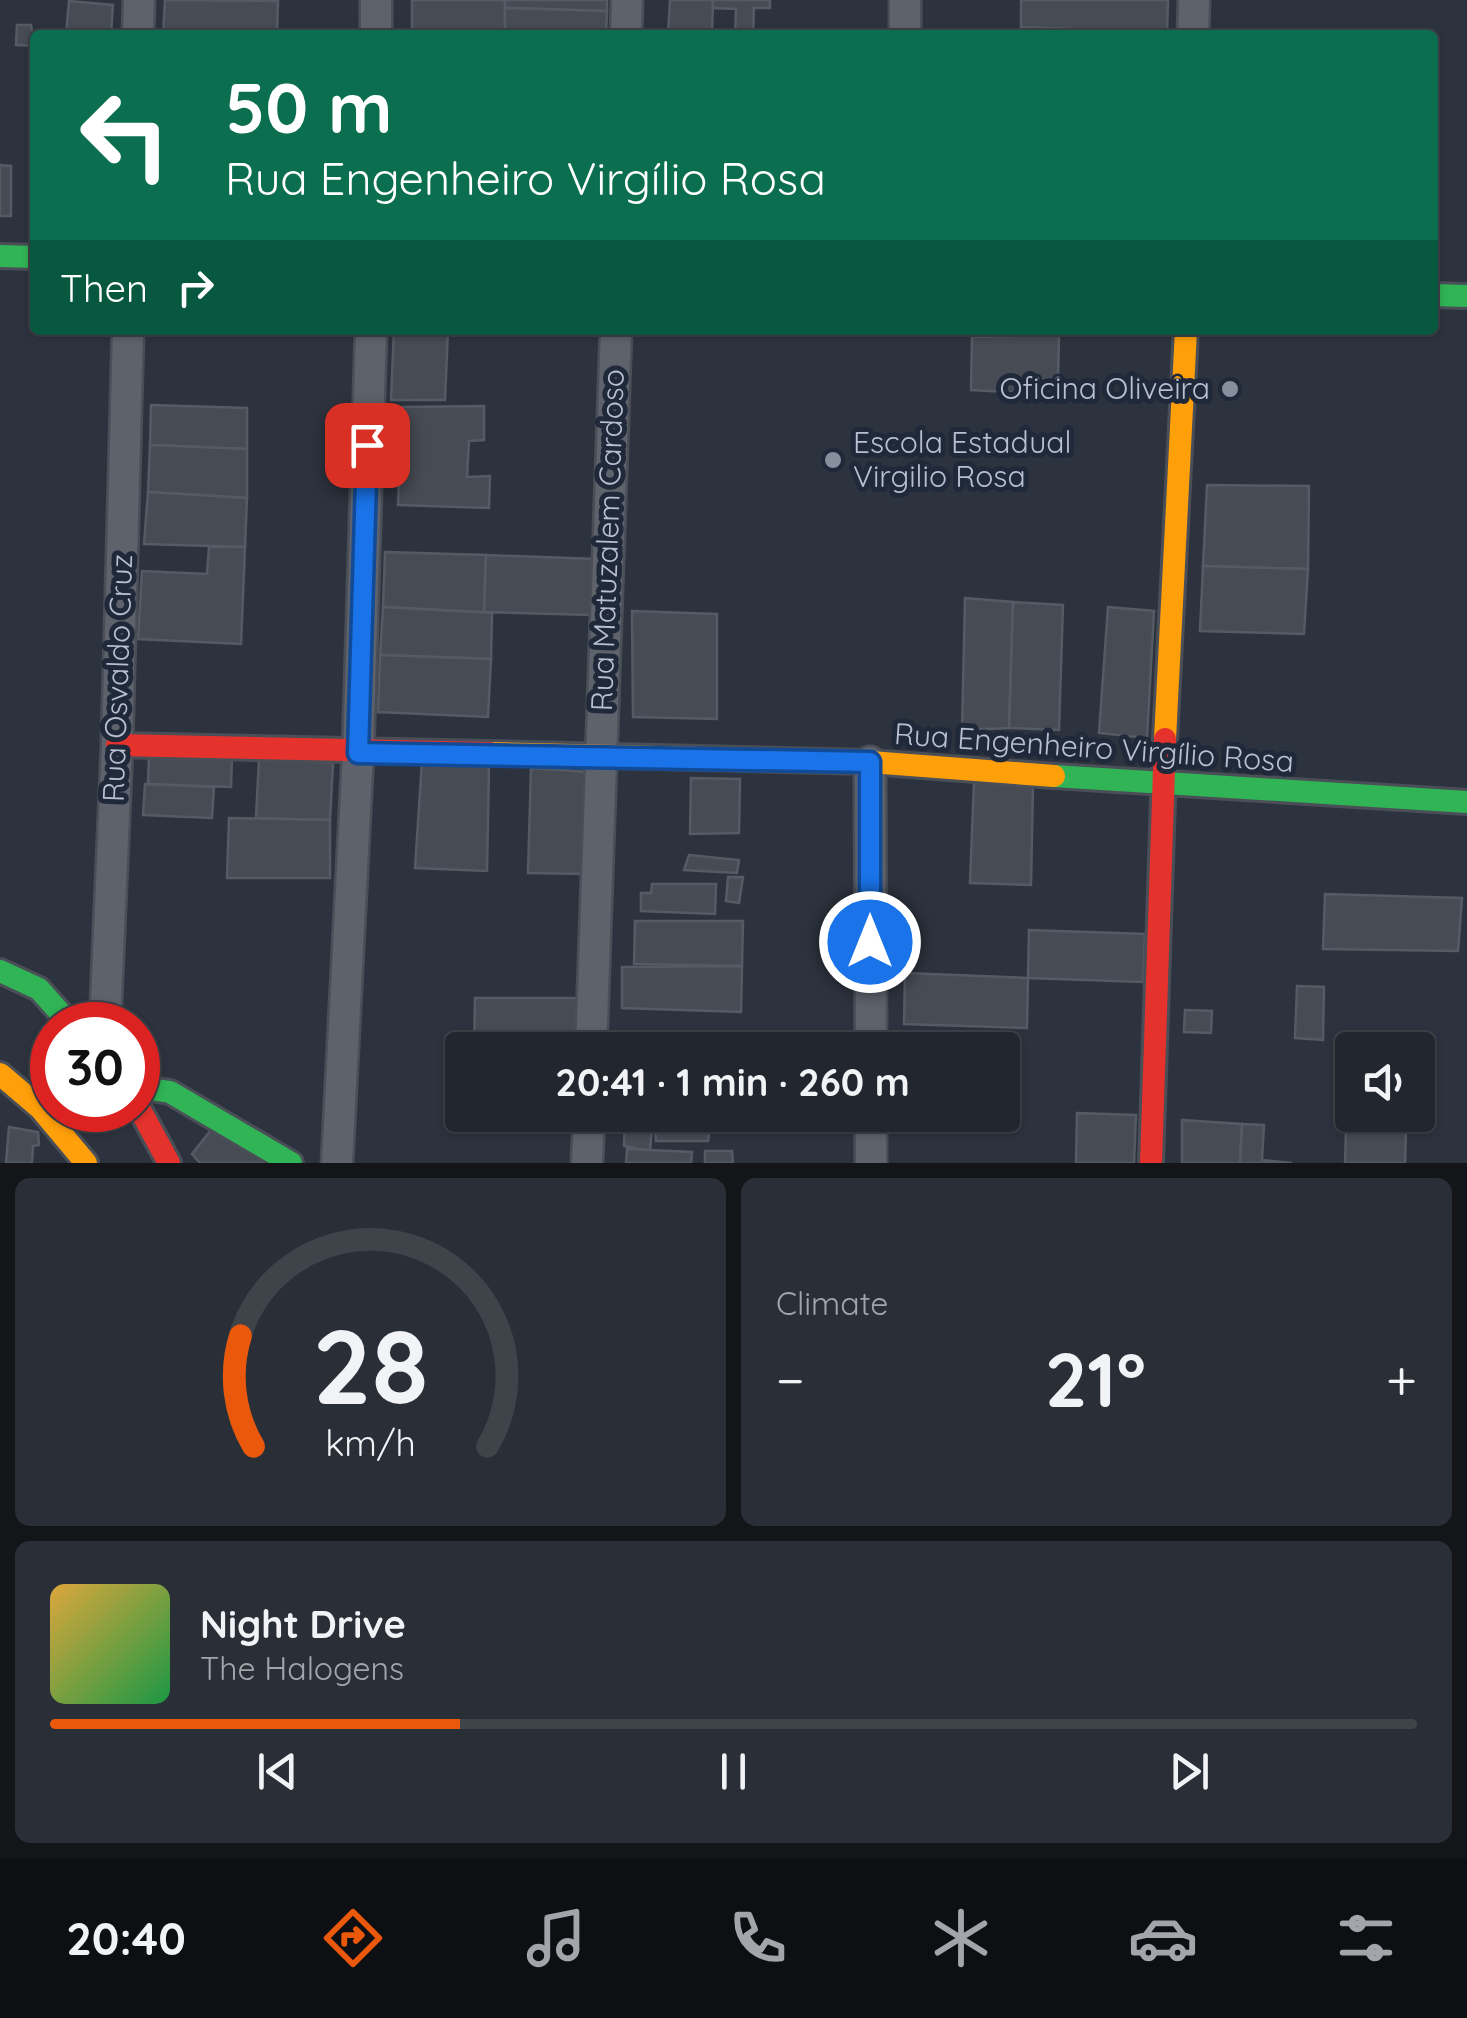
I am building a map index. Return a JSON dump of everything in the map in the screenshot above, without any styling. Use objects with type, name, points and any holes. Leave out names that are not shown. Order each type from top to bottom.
[{"type":"street","points":[[138,30],[139,0]]},
{"type":"street","points":[[376,0],[376,30]]},
{"type":"street","points":[[626,30],[627,0]]},
{"type":"street","points":[[904,30],[905,0]]},
{"type":"street","points":[[1194,0],[1194,30]]},
{"type":"street","points":[[0,256],[30,257]]},
{"type":"street","points":[[1438,296],[1467,296]]},
{"type":"street","name":"Rua Osvaldo Cruz","points":[[106,1002],[128,335]]},
{"type":"street","points":[[337,1163],[358,753],[371,335]]},
{"type":"street","name":"Rua Matuzalem Cardoso","points":[[591,1032],[616,335]]},
{"type":"street","points":[[1151,1163],[1163,784],[1186,335]]},
{"type":"street","name":"Rua Engenheiro Virgílio Rosa","points":[[117,746],[870,762],[1467,802]]},
{"type":"street","points":[[870,762],[871,1032]]},
{"type":"street","points":[[0,972],[39,989],[51,1002]]},
{"type":"street","points":[[0,1074],[40,1108],[86,1163]]},
{"type":"street","points":[[160,1091],[170,1092],[290,1163]]},
{"type":"street","points":[[152,1132],[168,1163]]},
{"type":"street","points":[[588,1163],[589,1132]]},
{"type":"street","points":[[871,1132],[871,1163]]},
{"type":"building","points":[[165,0],[278,1],[277,30],[163,30]]},
{"type":"building","points":[[412,0],[505,0],[505,30],[412,30]]},
{"type":"building","points":[[505,0],[607,0],[607,11],[505,8]]},
{"type":"building","points":[[670,0],[713,0],[712,30],[668,30]]},
{"type":"building","points":[[713,0],[770,0],[770,8],[754,8],[753,30],[735,30],[736,9],[713,8]]},
{"type":"building","points":[[1021,0],[1168,0],[1167,30],[1021,27]]},
{"type":"building","points":[[69,1],[113,5],[111,30],[66,30]]},
{"type":"building","points":[[505,8],[607,11],[606,30],[505,30]]},
{"type":"building","points":[[17,25],[31,25],[30,46],[16,45]]},
{"type":"building","points":[[1021,27],[1094,30],[1021,30]]},
{"type":"building","points":[[0,165],[11,166],[11,216],[0,216]]},
{"type":"building","points":[[394,335],[448,335],[445,400],[391,400]]},
{"type":"building","points":[[1059,335],[1058,379],[1029,379],[1028,393],[971,390],[972,337]]},
{"type":"building","points":[[151,405],[247,408],[247,449],[150,445]]},
{"type":"building","points":[[484,406],[484,440],[469,441],[467,477],[490,476],[489,508],[398,505],[402,407]]},
{"type":"building","points":[[150,445],[247,449],[247,498],[148,492]]},
{"type":"building","points":[[1207,485],[1309,486],[1308,569],[1203,566]]},
{"type":"building","points":[[148,492],[247,498],[245,547],[144,544]]},
{"type":"building","points":[[209,547],[245,547],[241,644],[138,639],[142,571],[207,574]]},
{"type":"building","points":[[385,552],[486,555],[484,612],[383,607]]},
{"type":"building","points":[[486,555],[595,559],[591,615],[484,612]]},
{"type":"building","points":[[1203,566],[1308,569],[1304,634],[1200,631]]},
{"type":"building","points":[[965,598],[1013,602],[1009,728],[962,730]]},
{"type":"building","points":[[1013,602],[1063,605],[1059,730],[1009,728]]},
{"type":"building","points":[[383,607],[492,613],[491,659],[380,655]]},
{"type":"building","points":[[1108,607],[1154,611],[1147,738],[1099,733]]},
{"type":"building","points":[[632,611],[717,614],[717,719],[633,717]]},
{"type":"building","points":[[380,655],[491,659],[488,717],[378,712]]},
{"type":"building","points":[[149,754],[232,757],[231,787],[148,784]]},
{"type":"building","points":[[259,759],[333,763],[330,820],[256,818]]},
{"type":"building","points":[[422,761],[489,765],[487,871],[415,868]]},
{"type":"building","points":[[531,768],[589,772],[586,874],[528,873]]},
{"type":"building","points":[[691,778],[740,779],[739,833],[690,834]]},
{"type":"building","points":[[974,782],[1033,783],[1031,885],[970,883]]},
{"type":"building","points":[[145,784],[214,787],[212,818],[143,815]]},
{"type":"building","points":[[229,818],[330,820],[330,878],[227,878]]},
{"type":"building","points":[[689,855],[739,860],[737,873],[684,870]]},
{"type":"building","points":[[728,877],[743,877],[739,903],[726,901]]},
{"type":"building","points":[[652,884],[716,884],[715,914],[641,911],[641,893],[651,893]]},
{"type":"building","points":[[1325,894],[1462,898],[1458,951],[1323,949]]},
{"type":"building","points":[[635,921],[743,921],[742,966],[634,964]]},
{"type":"building","points":[[1029,930],[1145,934],[1143,982],[1028,978]]},
{"type":"building","points":[[742,966],[741,1012],[622,1008],[622,967]]},
{"type":"building","points":[[905,973],[1028,978],[1027,1028],[904,1024]]},
{"type":"building","points":[[1297,986],[1324,987],[1323,1040],[1295,1038]]},
{"type":"building","points":[[475,998],[579,998],[578,1032],[474,1032]]},
{"type":"building","points":[[1185,1010],[1212,1011],[1211,1033],[1184,1032]]},
{"type":"building","points":[[1077,1113],[1136,1115],[1134,1163],[1076,1163]]},
{"type":"building","points":[[1182,1120],[1242,1124],[1240,1163],[1182,1163]]},
{"type":"building","points":[[1242,1124],[1264,1125],[1262,1160],[1292,1163],[1240,1163]]},
{"type":"building","points":[[215,1125],[266,1163],[200,1163],[192,1154]]},
{"type":"building","points":[[9,1127],[38,1132],[39,1145],[33,1146],[32,1163],[6,1163]]},
{"type":"building","points":[[624,1132],[652,1132],[650,1151],[624,1146]]},
{"type":"building","points":[[655,1132],[709,1132],[708,1141],[656,1141]]},
{"type":"building","points":[[1346,1132],[1406,1133],[1405,1163],[1345,1163]]},
{"type":"building","points":[[627,1149],[692,1152],[691,1163],[626,1163]]},
{"type":"building","points":[[705,1151],[732,1151],[733,1163],[705,1163]]},
{"type":"traffic: fast","points":[[0,256],[30,257]]},
{"type":"traffic: fast","points":[[1438,295],[1467,296]]},
{"type":"traffic: fast","points":[[1054,776],[1467,802]]},
{"type":"traffic: fast","points":[[0,971],[39,989],[51,1002]]},
{"type":"traffic: fast","points":[[160,1090],[170,1092],[291,1163]]},
{"type":"traffic: slow","points":[[1165,739],[1186,335]]},
{"type":"traffic: slow","points":[[490,753],[870,762],[1054,776]]},
{"type":"traffic: slow","points":[[0,1074],[40,1108],[86,1163]]},
{"type":"traffic: jam","points":[[1151,1163],[1165,739]]},
{"type":"traffic: jam","points":[[117,745],[490,753]]},
{"type":"traffic: jam","points":[[152,1132],[169,1163]]},
{"type":"place","name":"Oficina Oliveira","points":[[1230,389]]},
{"type":"place","name":"Escola Estadual Virgilio Rosa","points":[[833,460]]},
{"type":"route","points":[[367,445],[358,753],[870,762],[870,942]]}]
